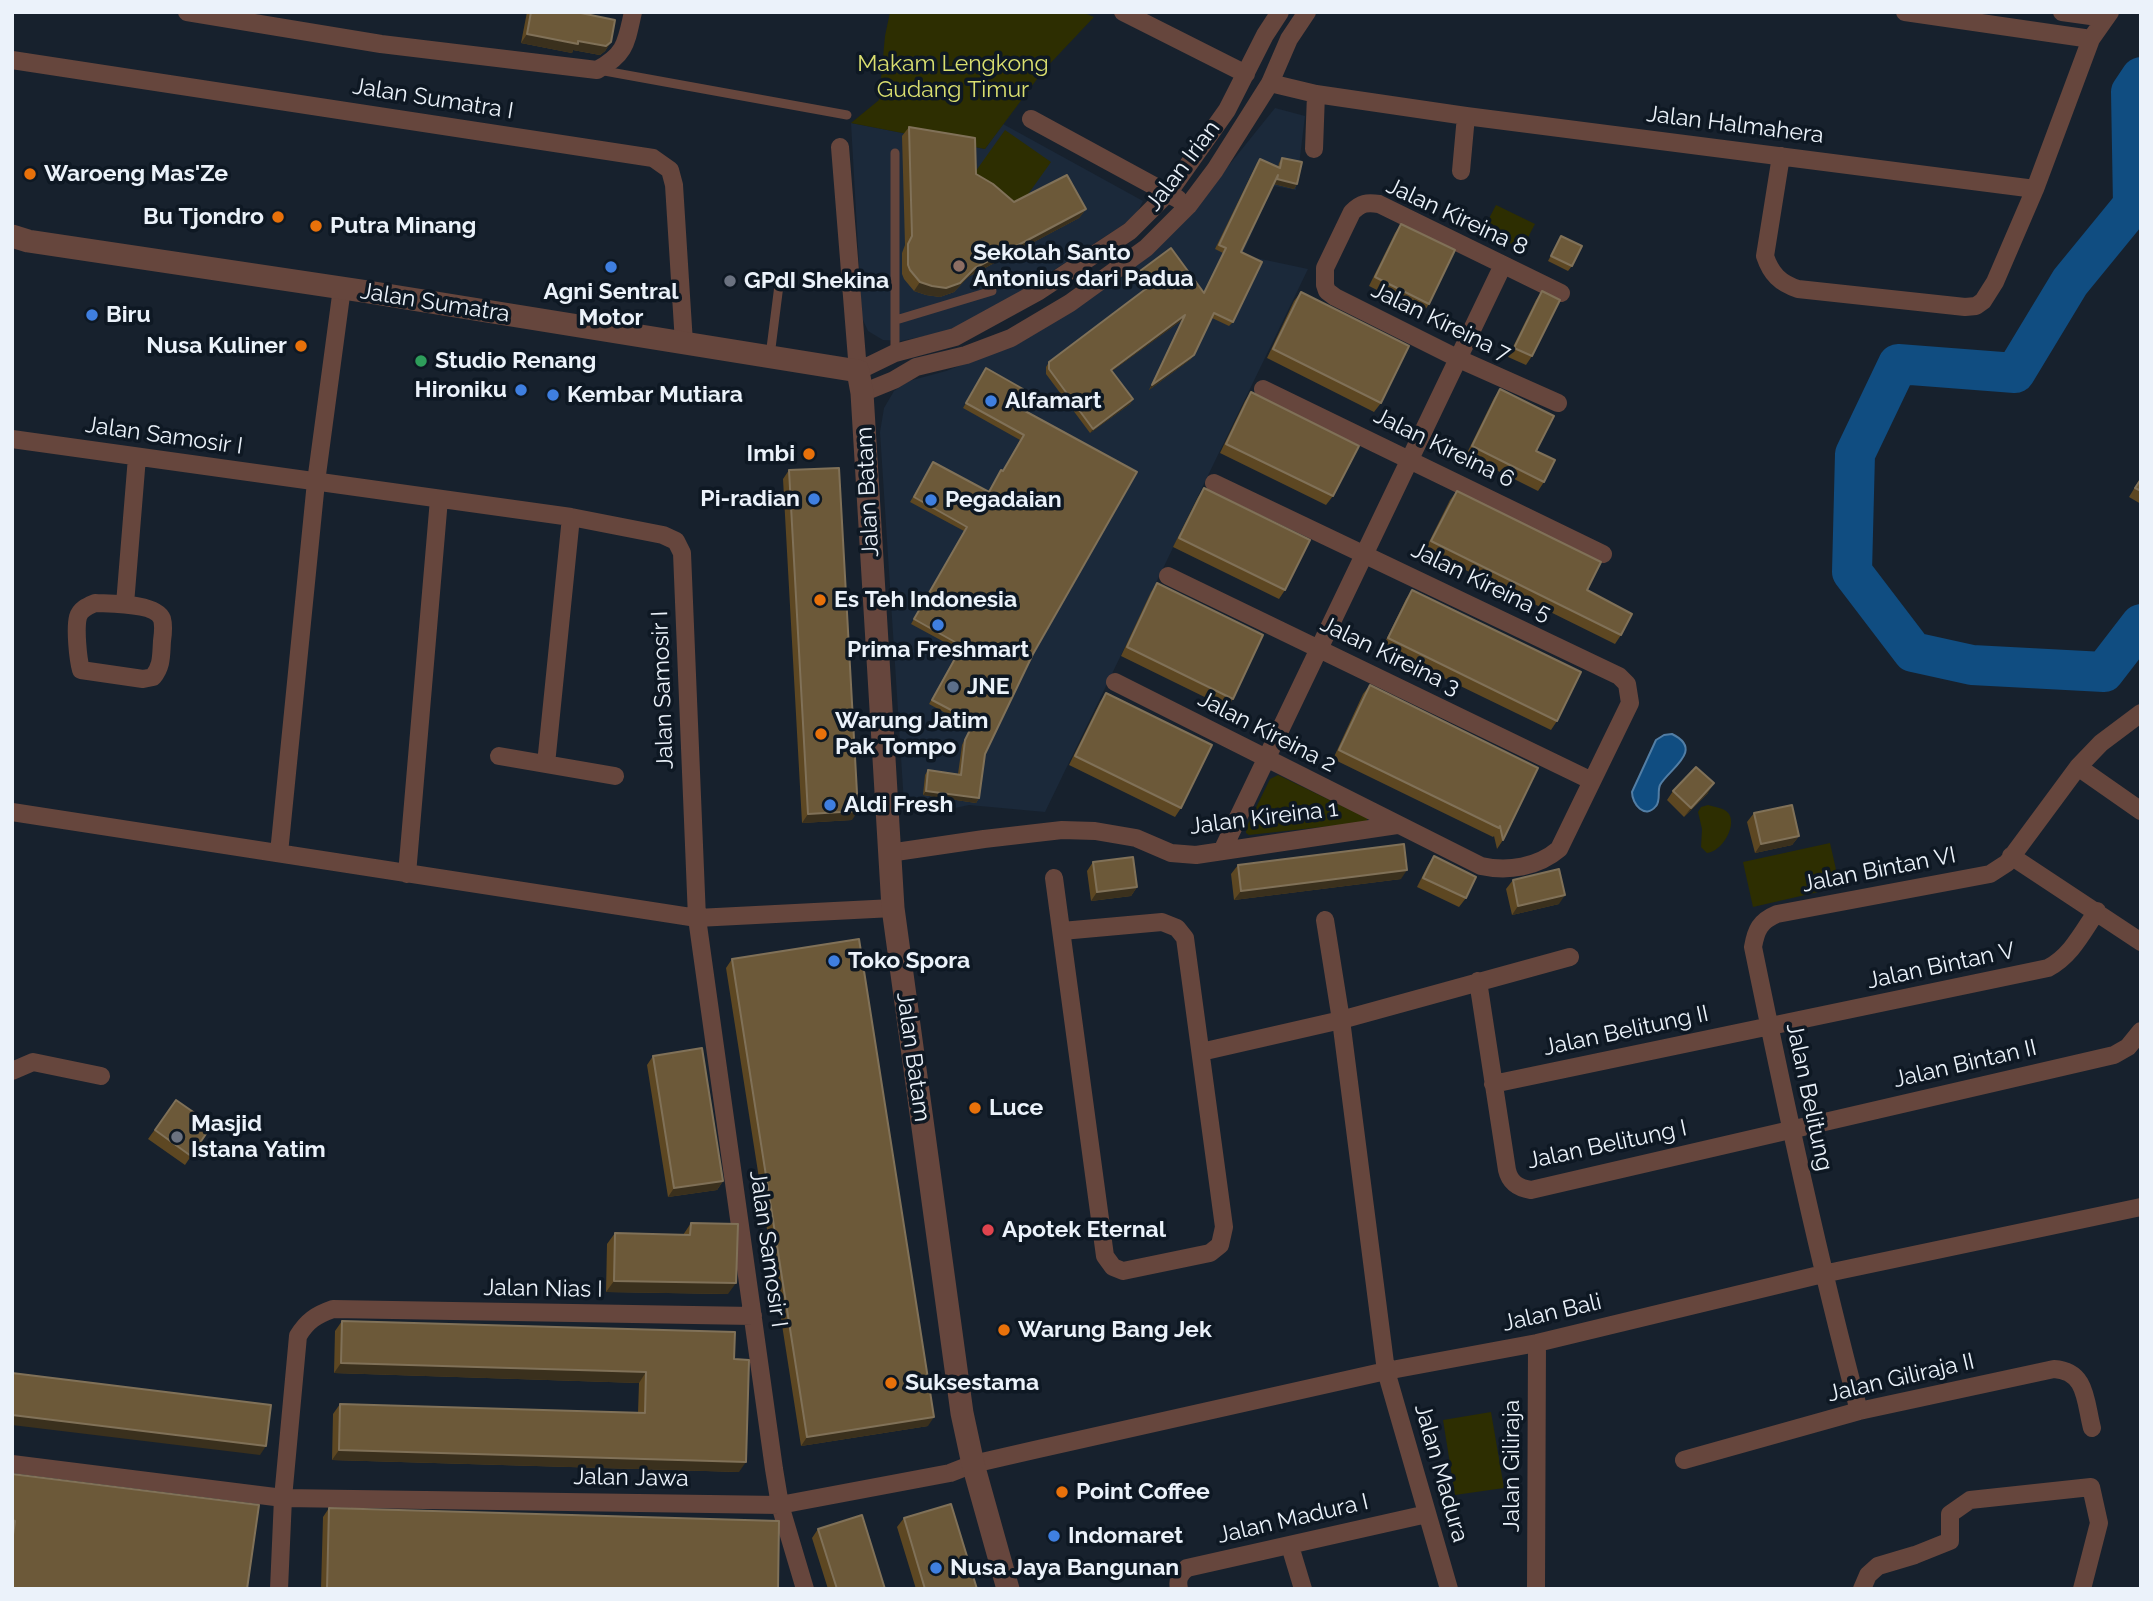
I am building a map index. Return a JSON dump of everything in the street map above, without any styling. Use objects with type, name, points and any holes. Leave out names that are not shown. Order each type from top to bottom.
[{"type":"street","points":[[187,12],[381,44],[597,70],[614,60],[625,47],[633,12]]},
{"type":"street","points":[[1122,12],[1246,74]]},
{"type":"street","name":"Jalan Irian","points":[[860,382],[895,353],[956,337],[1040,291],[1130,231],[1169,192],[1227,110],[1280,12]]},
{"type":"street","name":"Jalan Irian","points":[[860,382],[894,380],[916,367],[966,355],[1011,338],[1070,303],[1146,247],[1188,206],[1215,170],[1270,83],[1289,39],[1307,12]]},
{"type":"street","points":[[1905,12],[1994,18],[2091,39]]},
{"type":"street","points":[[1781,156],[1765,256],[1769,270],[1784,284],[1798,289],[1976,306],[1983,301],[1995,282],[2035,189],[2091,39],[2107,15],[2062,12]]},
{"type":"street","name":"Jalan Sumatra I","points":[[12,60],[653,158],[670,170],[674,185],[684,343]]},
{"type":"street","name":"Jalan Halmahera","points":[[1270,83],[1316,94],[1466,116],[2035,189]]},
{"type":"street","points":[[1314,149],[1316,94]]},
{"type":"street","points":[[1461,171],[1466,116]]},
{"type":"street","name":"Jalan Irian","points":[[1031,119],[1169,192]]},
{"type":"street","points":[[840,147],[860,382]]},
{"type":"street","points":[[1169,192],[1188,206]]},
{"type":"street","name":"Jalan Kireina 8","points":[[1325,268],[1352,212],[1359,205],[1368,202],[1380,204],[1561,293]]},
{"type":"street","points":[[1130,231],[1146,247]]},
{"type":"street","name":"Jalan Sumatra","points":[[12,236],[28,241],[770,356],[860,382]]},
{"type":"street","points":[[1223,849],[1503,265]]},
{"type":"street","name":"Jalan Kireina 7","points":[[1325,268],[1327,291],[1335,297],[1459,359],[1558,404]]},
{"type":"street","points":[[279,853],[316,482],[342,288]]},
{"type":"street","name":"Jalan Batam","points":[[860,382],[893,908],[962,1413],[973,1464],[1008,1589]]},
{"type":"street","name":"Jalan Kireina 6","points":[[1263,389],[1410,458],[1603,554]]},
{"type":"street","name":"Jalan Samosir I","points":[[12,439],[571,517],[663,535],[676,541],[682,553],[697,918],[780,1504],[805,1589]]},
{"type":"street","points":[[125,604],[137,457]]},
{"type":"street","name":"Jalan Kireina 5","points":[[1214,483],[1619,676],[1627,684],[1630,703],[1592,781]]},
{"type":"street","points":[[407,874],[439,499]]},
{"type":"street","points":[[546,764],[571,517]]},
{"type":"street","name":"Jalan Kireina 3","points":[[1168,576],[1592,781]]},
{"type":"street","points":[[95,603],[125,604],[153,610],[161,616],[161,667],[153,677],[142,679],[81,670],[78,661],[78,616],[85,607],[95,603]]},
{"type":"street","name":"Jalan Kireina 2","points":[[1115,682],[1397,825]]},
{"type":"street","points":[[2141,713],[2101,743],[2078,767],[2011,856],[2141,942]]},
{"type":"street","points":[[499,755],[615,776]]},
{"type":"street","points":[[2078,767],[2141,811]]},
{"type":"street","points":[[1397,825],[1481,866],[1511,869],[1548,859],[1559,849],[1592,781]]},
{"type":"street","points":[[12,812],[697,918],[893,908]]},
{"type":"street","name":"Jalan Kireina 1","points":[[889,853],[1062,830],[1095,831],[1136,838],[1171,853],[1196,855],[1397,825]]},
{"type":"street","name":"Jalan Bintan VI","points":[[1756,930],[1766,919],[1777,914],[1990,874],[2007,863],[2011,856]]},
{"type":"street","points":[[1054,878],[1105,1256],[1113,1267],[1123,1271],[1210,1253],[1216,1250],[1223,1237],[1224,1227],[1185,938],[1177,928],[1162,922],[1062,931]]},
{"type":"street","name":"Jalan Bintan V","points":[[1769,1027],[2048,968],[2060,962],[2070,951],[2096,911]]},
{"type":"street","name":"Jalan Madura","points":[[1325,920],[1341,1020],[1386,1371],[1449,1589]]},
{"type":"street","name":"Jalan Belitung","points":[[1756,930],[1753,947],[1769,1027],[1823,1274],[1858,1411]]},
{"type":"street","points":[[1201,1052],[1341,1020],[1570,957]]},
{"type":"street","name":"Jalan Belitung I","points":[[1478,981],[1507,1170],[1509,1179],[1523,1189],[1531,1190],[1791,1130]]},
{"type":"street","name":"Jalan Belitung II","points":[[1493,1084],[1769,1027]]},
{"type":"street","name":"Jalan Bintan II","points":[[1791,1130],[2114,1055],[2128,1047],[2141,1031]]},
{"type":"street","points":[[12,1071],[33,1062],[101,1076]]},
{"type":"street","name":"Jalan Bali","points":[[973,1464],[1386,1371],[1537,1343],[1823,1274],[2141,1207]]},
{"type":"street","name":"Jalan Nias I","points":[[284,1497],[298,1336],[306,1323],[316,1315],[333,1309],[752,1316]]},
{"type":"street","name":"Jalan Giliraja","points":[[1536,1589],[1537,1343]]},
{"type":"street","name":"Jalan Giliraja II","points":[[1684,1460],[1858,1411],[2054,1369],[2068,1370],[2078,1377],[2092,1428]]},
{"type":"street","name":"Jalan Jawa","points":[[12,1464],[284,1497],[780,1504],[950,1473],[973,1464]]},
{"type":"street","points":[[1862,1589],[1868,1575],[1878,1566],[1951,1541],[1950,1514],[1970,1500],[2091,1487],[2099,1523],[2082,1589]]},
{"type":"street","points":[[279,1589],[284,1497]]},
{"type":"street","name":"Jalan Madura I","points":[[1178,1586],[1180,1575],[1187,1569],[1427,1514]]},
{"type":"street","points":[[1290,1546],[1303,1589]]},
{"type":"lane","points":[[597,70],[847,115]]},
{"type":"lane","points":[[895,153],[895,353]]},
{"type":"lane","points":[[770,356],[779,285]]},
{"type":"lane","points":[[895,320],[992,291]]},
{"type":"shaded area","points":[[1275,108],[1305,116],[1296,190],[1273,186],[1242,255],[1308,269],[1045,812],[969,805],[923,815],[904,804],[880,432],[884,408],[894,391],[909,381],[946,371],[1021,342],[1072,311],[1184,221]]},
{"type":"shaded area","name":"Sekolah Santo Antonius dari Padua","points":[[851,123],[985,149],[1003,124],[1143,201],[1135,217],[985,315],[941,333],[900,341],[883,340],[868,331],[862,318]]},
{"type":"green space","name":"Makam Lengkong Gudang Timur","points":[[890,12],[1082,12],[1094,17],[1043,71],[985,149],[851,123],[879,100]]},
{"type":"green space","points":[[1005,130],[1051,162],[1019,207],[973,175]]},
{"type":"green space","points":[[1496,205],[1535,224],[1522,249],[1483,230]]},
{"type":"green space","points":[[1278,775],[1367,818],[1367,822],[1249,835],[1246,828],[1270,779]]},
{"type":"green space","points":[[1708,805],[1727,812],[1731,825],[1722,844],[1707,853],[1701,847],[1702,829],[1698,812],[1701,807]]},
{"type":"green space","points":[[1830,843],[1840,887],[1753,907],[1743,862]]},
{"type":"green space","points":[[1491,1412],[1504,1488],[1455,1495],[1443,1420]]},
{"type":"water","points":[[1672,734],[1681,740],[1685,753],[1660,785],[1656,806],[1652,810],[1644,811],[1637,805],[1632,792],[1656,740]]},
{"type":"building","points":[[531,12],[576,12],[615,20],[611,42],[606,46],[578,41],[578,44],[527,34]]},
{"type":"building","points":[[909,127],[975,138],[976,174],[1014,202],[1067,175],[1086,209],[975,268],[960,283],[946,288],[920,282],[908,265],[908,244],[912,236]]},
{"type":"building","points":[[1282,158],[1302,162],[1297,184],[1277,179],[1278,175],[1241,252],[1262,262],[1233,322],[1214,313],[1194,355],[1152,385],[1185,315],[1111,370],[1133,399],[1093,429],[1049,369],[1049,362],[1151,285],[1140,271],[1171,248],[1204,293],[1226,248],[1219,245],[1260,159],[1280,168]]},
{"type":"building","points":[[1401,224],[1455,250],[1429,304],[1375,277]]},
{"type":"building","points":[[1561,236],[1582,246],[1572,266],[1551,256]]},
{"type":"building","points":[[1542,291],[1560,300],[1532,356],[1514,348]]},
{"type":"building","points":[[1301,292],[1409,346],[1381,403],[1273,349]]},
{"type":"building","points":[[986,368],[1023,389],[1014,405],[1137,472],[1033,654],[985,754],[979,798],[926,791],[928,770],[961,775],[965,740],[974,722],[932,700],[962,646],[914,619],[967,527],[914,497],[933,462],[989,492],[1024,435],[966,403]]},
{"type":"building","points":[[1500,389],[1554,416],[1536,451],[1555,460],[1544,482],[1472,446]]},
{"type":"building","points":[[1251,392],[1359,446],[1333,496],[1226,444]]},
{"type":"building","points":[[839,468],[858,811],[808,814],[789,470]]},
{"type":"building","points":[[2141,479],[2141,491],[2135,488]]},
{"type":"building","points":[[1204,488],[1310,540],[1285,590],[1179,538]]},
{"type":"building","points":[[1457,491],[1601,562],[1587,590],[1632,614],[1621,635],[1431,541]]},
{"type":"building","points":[[1157,583],[1263,635],[1233,699],[1127,647]]},
{"type":"building","points":[[1412,590],[1581,672],[1557,721],[1388,638]]},
{"type":"building","points":[[1370,685],[1538,768],[1503,840],[1500,826],[1499,828],[1339,750]]},
{"type":"building","points":[[1106,693],[1212,745],[1181,808],[1075,756]]},
{"type":"building","points":[[1696,767],[1714,783],[1691,808],[1673,791]]},
{"type":"building","points":[[1792,805],[1799,836],[1761,844],[1754,813]]},
{"type":"building","points":[[1404,844],[1407,870],[1241,891],[1238,865]]},
{"type":"building","points":[[1434,856],[1476,877],[1466,898],[1423,878]]},
{"type":"building","points":[[1133,857],[1137,887],[1097,892],[1093,862]]},
{"type":"building","points":[[1559,869],[1565,895],[1518,906],[1513,880]]},
{"type":"building","points":[[859,939],[934,1417],[807,1437],[732,959]]},
{"type":"building","points":[[702,1048],[723,1181],[674,1188],[653,1056]]},
{"type":"building","name":"Masjid Istana Yatim","points":[[176,1100],[212,1125],[191,1156],[155,1130]]},
{"type":"building","points":[[691,1223],[738,1224],[736,1283],[614,1281],[615,1233],[690,1235]]},
{"type":"building","points":[[342,1321],[735,1332],[734,1359],[749,1360],[746,1462],[339,1450],[340,1404],[645,1413],[646,1372],[341,1363]]},
{"type":"building","points":[[12,1373],[271,1405],[266,1446],[12,1415]]},
{"type":"building","points":[[12,1474],[259,1505],[247,1589],[12,1589],[15,1521],[12,1520]]},
{"type":"building","points":[[951,1504],[977,1589],[925,1589],[904,1518]]},
{"type":"building","points":[[329,1508],[779,1521],[778,1589],[327,1589]]},
{"type":"building","points":[[862,1515],[885,1589],[837,1589],[818,1529]]},
{"type":"waterway","points":[[2141,77],[2131,92],[2133,205],[2070,282],[2015,373],[1898,364],[1855,454],[1852,572],[1913,652],[1972,665],[2104,672],[2141,624]]},
{"type":"place","name":"Waroeng Mas'Ze","points":[[30,174]]},
{"type":"place","name":"Bu Tjondro","points":[[278,217]]},
{"type":"place","name":"Putra Minang","points":[[316,226]]},
{"type":"place","name":"Sekolah Santo Antonius dari Padua","points":[[959,266]]},
{"type":"place","name":"Agni Sentral Motor","points":[[611,267]]},
{"type":"place","name":"GPdI Shekina","points":[[730,281]]},
{"type":"place","name":"Biru","points":[[92,315]]},
{"type":"place","name":"Nusa Kuliner","points":[[301,346]]},
{"type":"place","name":"Studio Renang","points":[[421,361]]},
{"type":"place","name":"Hironiku","points":[[521,390]]},
{"type":"place","name":"Kembar Mutiara","points":[[553,395]]},
{"type":"place","name":"Alfamart","points":[[991,401]]},
{"type":"place","name":"Imbi","points":[[809,454]]},
{"type":"place","name":"Pi-radian","points":[[814,499]]},
{"type":"place","name":"Pegadaian","points":[[931,500]]},
{"type":"place","name":"Es Teh Indonesia","points":[[820,600]]},
{"type":"place","name":"Prima Freshmart","points":[[938,625]]},
{"type":"place","name":"JNE","points":[[953,687]]},
{"type":"place","name":"Warung Jatim Pak Tompo","points":[[821,734]]},
{"type":"place","name":"Aldi Fresh","points":[[830,805]]},
{"type":"place","name":"Toko Spora","points":[[834,961]]},
{"type":"place","name":"Luce","points":[[975,1108]]},
{"type":"place","name":"Masjid Istana Yatim","points":[[177,1137]]},
{"type":"place","name":"Apotek Eternal","points":[[988,1230]]},
{"type":"place","name":"Warung Bang Jek","points":[[1004,1330]]},
{"type":"place","name":"Suksestama","points":[[891,1383]]},
{"type":"place","name":"Point Coffee","points":[[1062,1492]]},
{"type":"place","name":"Indomaret","points":[[1054,1536]]},
{"type":"place","name":"Nusa Jaya Bangunan","points":[[936,1568]]}]
